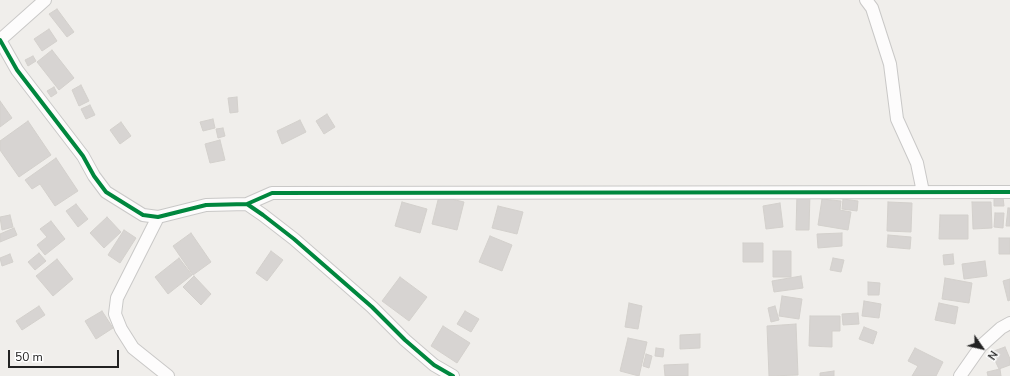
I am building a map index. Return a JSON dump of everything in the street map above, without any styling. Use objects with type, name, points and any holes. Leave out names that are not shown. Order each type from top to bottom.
[{"type":"street","points":[[45,0],[0,40],[17,70],[83,156],[94,176],[106,192],[143,215],[158,217],[206,204],[247,204],[272,193],[1010,192]]},
{"type":"street","points":[[866,0],[872,8],[890,64],[897,119],[917,163],[923,192]]},
{"type":"street","points":[[247,204],[294,239],[434,365],[453,376]]},
{"type":"street","points":[[158,217],[117,298],[115,314],[121,329],[133,348],[168,376]]},
{"type":"street","points":[[960,376],[981,346],[1001,328],[1010,323]]},
{"type":"building","points":[[57,9],[74,32],[67,37],[49,14]]},
{"type":"building","points":[[49,29],[57,41],[42,51],[34,39]]},
{"type":"building","points":[[52,50],[74,78],[59,90],[37,62]]},
{"type":"building","points":[[33,56],[36,61],[28,66],[25,60]]},
{"type":"building","points":[[81,85],[89,101],[79,106],[72,90]]},
{"type":"building","points":[[54,87],[57,93],[51,97],[47,91]]},
{"type":"building","points":[[237,97],[238,112],[230,113],[228,98]]},
{"type":"building","points":[[0,101],[12,118],[0,127]]},
{"type":"building","points":[[90,105],[95,115],[86,119],[81,109]]},
{"type":"building","points":[[327,114],[335,127],[324,134],[316,121]]},
{"type":"building","points":[[213,119],[215,128],[203,131],[200,122]]},
{"type":"building","points":[[300,120],[306,132],[282,144],[277,131]]},
{"type":"building","points":[[28,121],[51,155],[19,177],[0,150],[0,141]]},
{"type":"building","points":[[121,122],[131,136],[120,144],[110,130]]},
{"type":"building","points":[[223,128],[225,136],[218,138],[216,129]]},
{"type":"building","points":[[220,140],[225,160],[210,163],[205,144]]},
{"type":"building","points":[[56,158],[78,191],[55,206],[40,184],[32,189],[25,180]]},
{"type":"building","points":[[797,193],[810,193],[809,230],[796,230]]},
{"type":"building","points":[[439,196],[464,202],[457,230],[432,224]]},
{"type":"building","points":[[994,197],[1003,197],[1004,206],[994,206]]},
{"type":"building","points":[[822,199],[841,201],[840,210],[851,212],[848,230],[818,225]]},
{"type":"building","points":[[843,199],[858,201],[857,211],[842,209]]},
{"type":"building","points":[[402,202],[427,209],[420,233],[395,226]]},
{"type":"building","points":[[888,202],[912,203],[911,232],[887,231]]},
{"type":"building","points":[[972,202],[991,202],[992,228],[973,229]]},
{"type":"building","points":[[780,203],[783,227],[766,229],[763,206]]},
{"type":"building","points":[[76,204],[88,219],[78,227],[66,211]]},
{"type":"building","points":[[498,206],[523,212],[517,234],[492,228]]},
{"type":"building","points":[[1008,208],[1010,208],[1010,226],[1006,226]]},
{"type":"building","points":[[995,213],[1004,213],[1003,228],[994,227]]},
{"type":"building","points":[[10,215],[13,227],[2,230],[0,217]]},
{"type":"building","points":[[940,215],[968,215],[968,239],[939,239]]},
{"type":"building","points":[[107,217],[121,232],[104,248],[90,233]]},
{"type":"building","points":[[51,221],[65,239],[45,255],[37,245],[47,237],[40,229]]},
{"type":"building","points":[[14,228],[17,235],[0,242],[0,234]]},
{"type":"building","points":[[124,230],[136,238],[120,263],[108,255]]},
{"type":"building","points":[[191,233],[211,262],[193,275],[173,246]]},
{"type":"building","points":[[842,233],[842,246],[818,248],[817,234]]},
{"type":"building","points":[[888,235],[911,237],[910,249],[887,247]]},
{"type":"building","points":[[490,236],[512,245],[502,271],[479,262]]},
{"type":"building","points":[[999,238],[1010,238],[1010,254],[999,254]]},
{"type":"building","points":[[743,243],[763,243],[763,262],[743,262]]},
{"type":"building","points":[[271,251],[283,260],[267,281],[256,273]]},
{"type":"building","points":[[773,251],[791,251],[791,277],[773,277]]},
{"type":"building","points":[[39,253],[46,261],[35,270],[28,262]]},
{"type":"building","points":[[10,254],[13,262],[2,266],[0,258]]},
{"type":"building","points":[[953,254],[954,264],[944,265],[943,255]]},
{"type":"building","points":[[179,258],[192,275],[168,294],[155,277]]},
{"type":"building","points":[[833,258],[844,260],[841,272],[830,270]]},
{"type":"building","points":[[57,259],[73,279],[53,296],[36,276]]},
{"type":"building","points":[[985,261],[987,276],[964,279],[962,264]]},
{"type":"building","points":[[194,276],[211,294],[201,305],[183,287]]},
{"type":"building","points":[[801,276],[803,288],[774,292],[772,281]]},
{"type":"building","points":[[400,277],[427,297],[409,321],[382,301]]},
{"type":"building","points":[[945,278],[972,283],[969,303],[942,299]]},
{"type":"building","points":[[1010,279],[1010,300],[1008,301],[1003,281]]},
{"type":"building","points":[[868,282],[880,283],[879,295],[868,295]]},
{"type":"building","points":[[782,296],[802,299],[799,319],[779,316]]},
{"type":"building","points":[[864,301],[881,304],[879,318],[862,316]]},
{"type":"building","points":[[629,303],[642,306],[638,329],[625,327]]},
{"type":"building","points":[[939,303],[958,307],[955,324],[935,320]]},
{"type":"building","points":[[39,306],[45,315],[22,330],[16,321]]},
{"type":"building","points":[[775,306],[779,320],[771,322],[768,308]]},
{"type":"building","points":[[102,311],[113,328],[96,339],[85,321]]},
{"type":"building","points":[[465,311],[479,319],[471,332],[457,324]]},
{"type":"building","points":[[858,313],[859,324],[843,325],[842,314]]},
{"type":"building","points":[[810,316],[840,316],[840,331],[832,331],[832,347],[809,346]]},
{"type":"building","points":[[796,324],[798,375],[769,376],[767,326]]},
{"type":"building","points":[[443,326],[470,343],[457,363],[431,346]]},
{"type":"building","points":[[864,327],[877,332],[873,344],[859,339]]},
{"type":"building","points":[[700,334],[700,348],[680,349],[680,335]]},
{"type":"building","points":[[628,338],[647,342],[639,376],[620,371]]},
{"type":"building","points":[[1005,347],[1010,359],[1010,365],[999,369],[991,352]]},
{"type":"building","points":[[656,348],[664,349],[663,357],[655,356]]},
{"type":"building","points":[[915,348],[943,362],[936,376],[912,376],[918,366],[908,361]]},
{"type":"building","points":[[646,354],[652,356],[649,368],[643,366]]},
{"type":"building","points":[[688,364],[688,376],[665,376],[664,365]]},
{"type":"building","points":[[1000,369],[1001,376],[988,376],[987,372]]},
{"type":"building","points":[[834,371],[834,376],[820,376],[820,373]]},
{"type":"cycle path","points":[[0,40],[17,70],[83,156],[94,176],[106,192],[143,215],[158,217],[206,205],[247,204],[294,239],[372,307],[405,340],[434,365],[453,376]]},
{"type":"cycle path","points":[[247,204],[272,193],[1010,192]]}]
